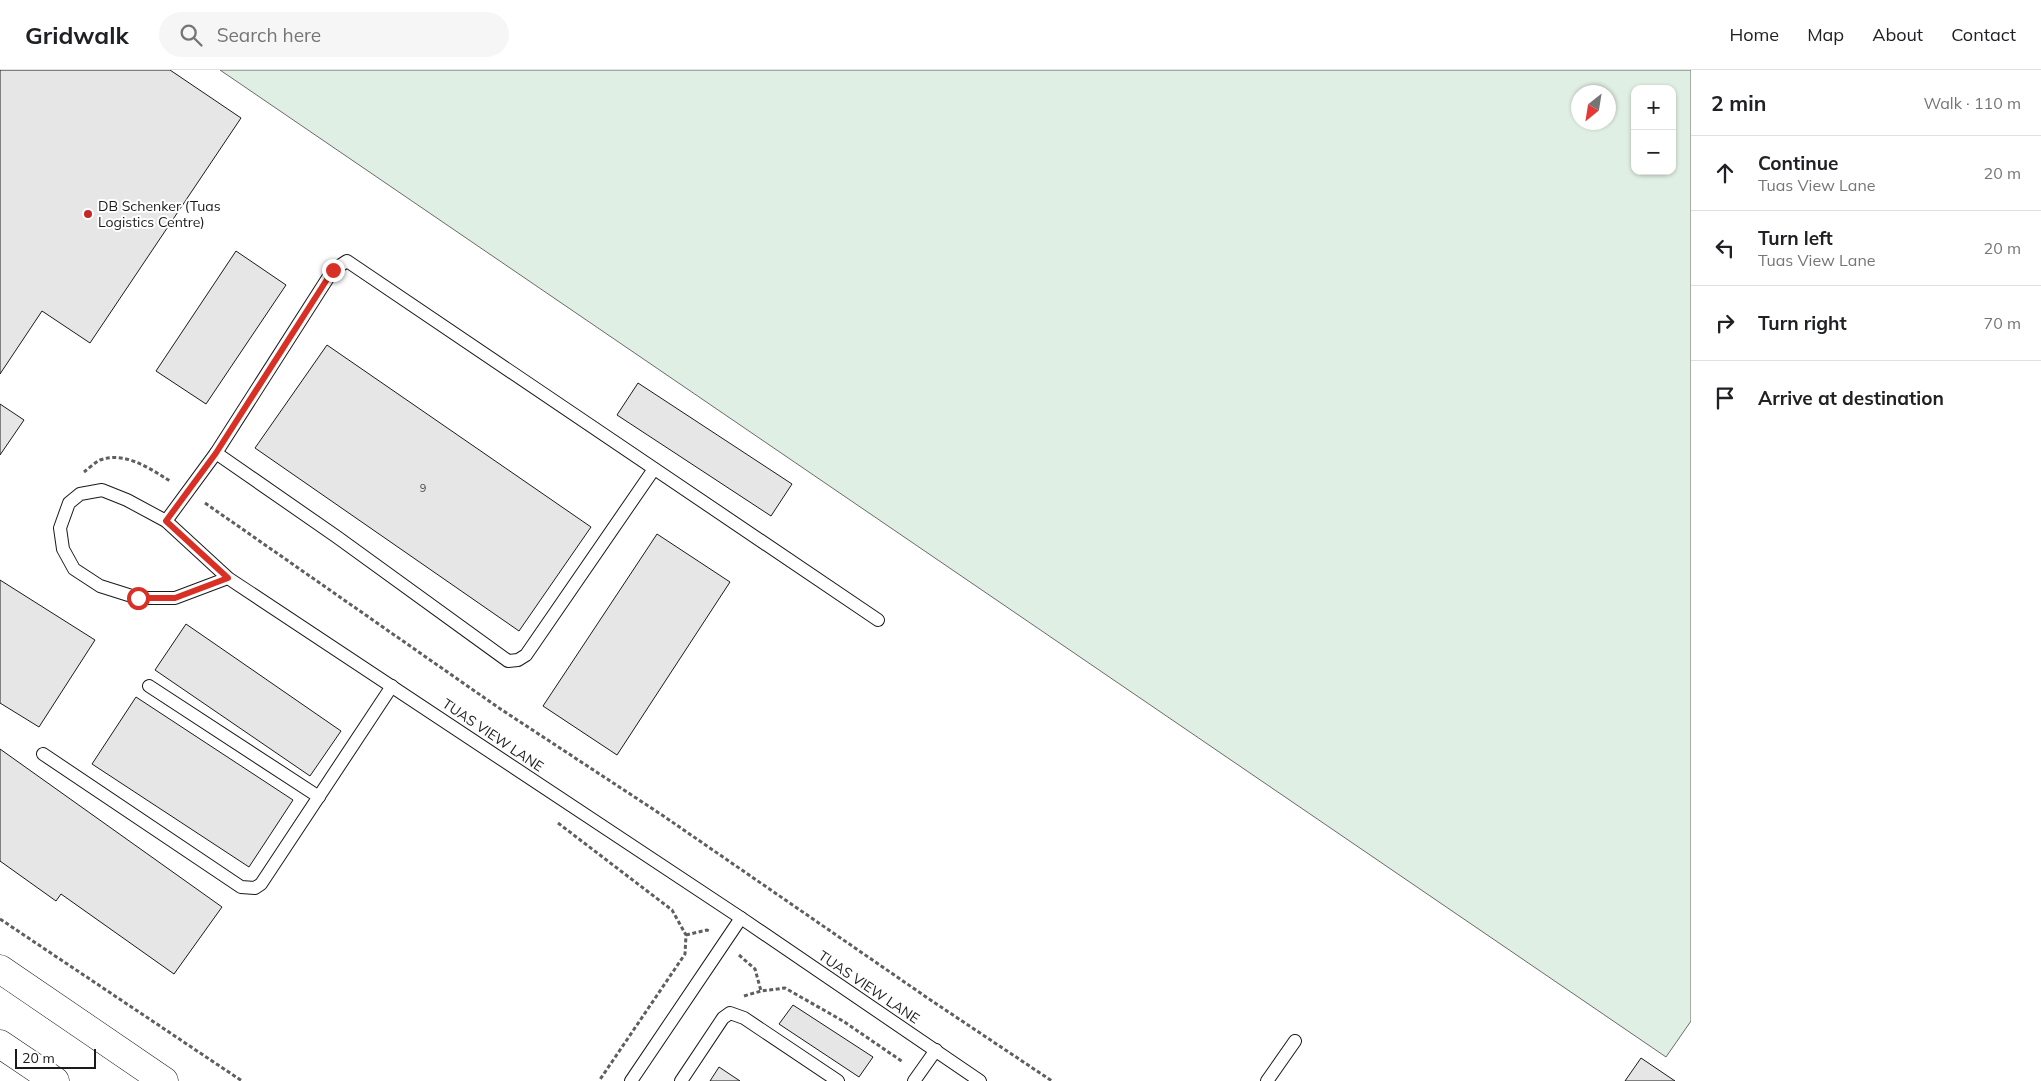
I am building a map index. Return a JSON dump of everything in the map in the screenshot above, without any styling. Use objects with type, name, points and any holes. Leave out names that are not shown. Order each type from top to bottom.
[{"type":"street","points":[[0,969],[164,1081]]},
{"type":"street","points":[[0,1044],[55,1081]]},
{"type":"lane","points":[[166,521],[216,453],[333,270],[346,261],[878,620]]},
{"type":"lane","points":[[216,453],[337,536],[508,661],[518,660],[526,655],[654,469]]},
{"type":"lane","name":"TUAS VIEW LANE","points":[[228,578],[175,598],[138,598],[100,586],[74,569],[62,549],[60,528],[69,503],[80,494],[102,490],[166,521],[228,578],[741,918],[980,1081]]},
{"type":"lane","points":[[149,686],[319,797]]},
{"type":"lane","points":[[43,754],[241,887],[255,888],[261,884],[392,686]]},
{"type":"lane","points":[[631,1081],[741,918]]},
{"type":"lane","points":[[681,1081],[723,1018],[730,1013],[744,1018],[838,1081]]},
{"type":"lane","points":[[1267,1081],[1295,1041]]},
{"type":"lane","points":[[914,1081],[936,1050]]},
{"type":"path","points":[[77,477],[99,460],[122,457],[144,465],[188,492],[499,708],[662,815],[932,1001],[1052,1081]]},
{"type":"path","points":[[555,821],[672,910],[686,935],[685,954],[599,1081]]},
{"type":"path","points":[[0,919],[242,1081]]},
{"type":"green space","points":[[220,70],[1691,70],[1691,1021],[1666,1057]]},
{"type":"building","name":"DB Schenker (Tuas Logistics Centre)","points":[[0,70],[170,70],[241,118],[90,343],[42,311],[0,374]]},
{"type":"building","points":[[236,251],[286,285],[206,404],[156,371]]},
{"type":"building","points":[[327,345],[591,527],[519,631],[255,448]]},
{"type":"building","points":[[638,383],[792,484],[771,516],[617,415]]},
{"type":"building","points":[[0,404],[24,420],[0,455]]},
{"type":"building","points":[[657,534],[730,582],[617,755],[543,706]]},
{"type":"building","points":[[0,580],[95,640],[39,727],[0,703]]},
{"type":"building","points":[[186,624],[341,731],[310,776],[155,670]]},
{"type":"building","points":[[136,697],[293,800],[249,867],[92,764]]},
{"type":"building","points":[[0,749],[222,907],[174,974],[61,894],[56,901],[0,861]]},
{"type":"building","points":[[793,1005],[873,1057],[859,1077],[779,1024]]},
{"type":"building","points":[[1641,1058],[1675,1081],[1625,1081]]},
{"type":"building","points":[[719,1067],[740,1081],[710,1081]]},
{"type":"place","name":"DB Schenker (Tuas Logistics Centre)","points":[[88,214]]},
{"type":"route","points":[[138,598],[175,598],[228,578],[166,521],[216,453],[333,270]]}]
